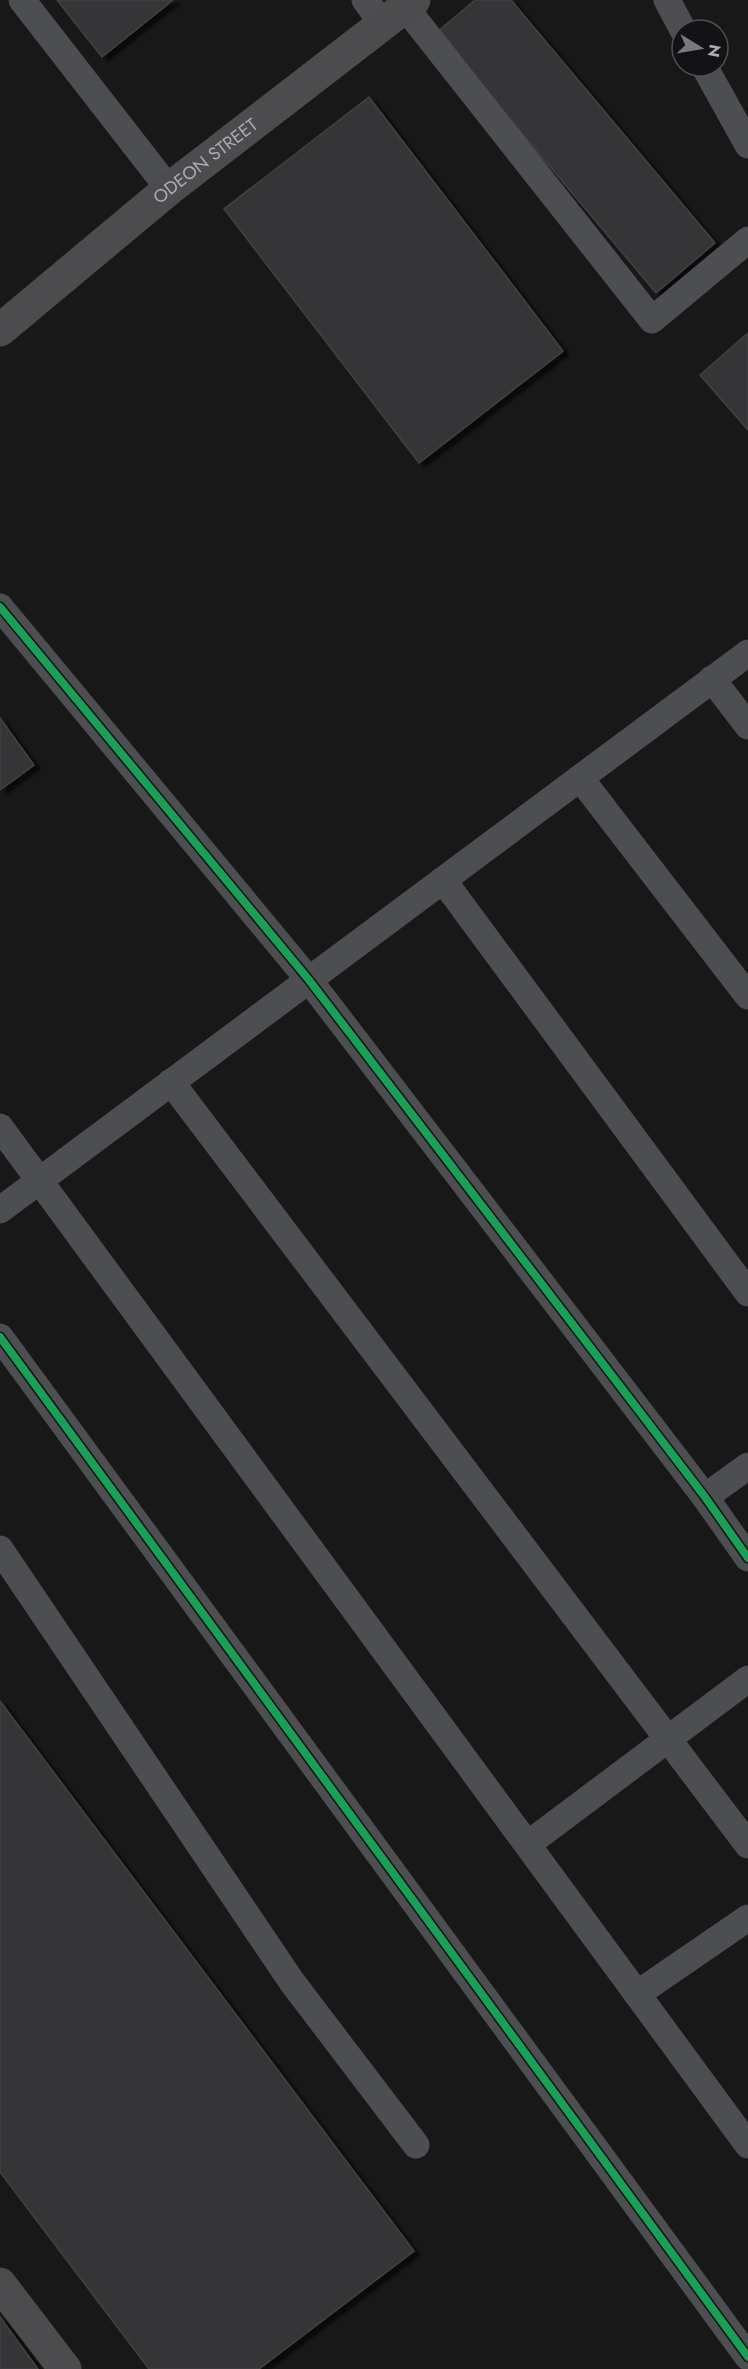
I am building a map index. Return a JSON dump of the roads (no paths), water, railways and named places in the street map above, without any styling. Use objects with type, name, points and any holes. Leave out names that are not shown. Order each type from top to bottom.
[{"type":"street","points":[[22,0],[169,189]]},
{"type":"street","points":[[667,0],[677,18]]},
{"type":"street","points":[[392,8],[652,320],[748,240]]},
{"type":"street","name":"ODEON STREET","points":[[0,330],[392,8]]},
{"type":"street","points":[[711,78],[748,145]]},
{"type":"street","points":[[0,607],[309,980],[705,1497],[748,1558]]},
{"type":"street","points":[[0,1210],[748,653]]},
{"type":"street","points":[[712,679],[748,726]]},
{"type":"street","points":[[580,778],[748,996]]},
{"type":"street","points":[[443,880],[748,1293]]},
{"type":"street","points":[[171,1082],[748,1845]]},
{"type":"street","points":[[0,1127],[748,2145]]},
{"type":"street","points":[[0,1337],[748,2357]]},
{"type":"street","points":[[705,1497],[748,1466]]},
{"type":"street","points":[[0,1549],[292,1982],[416,2145]]},
{"type":"street","points":[[528,1844],[748,1679]]},
{"type":"street","points":[[637,1994],[748,1918]]},
{"type":"street","points":[[0,2284],[65,2369]]}]
